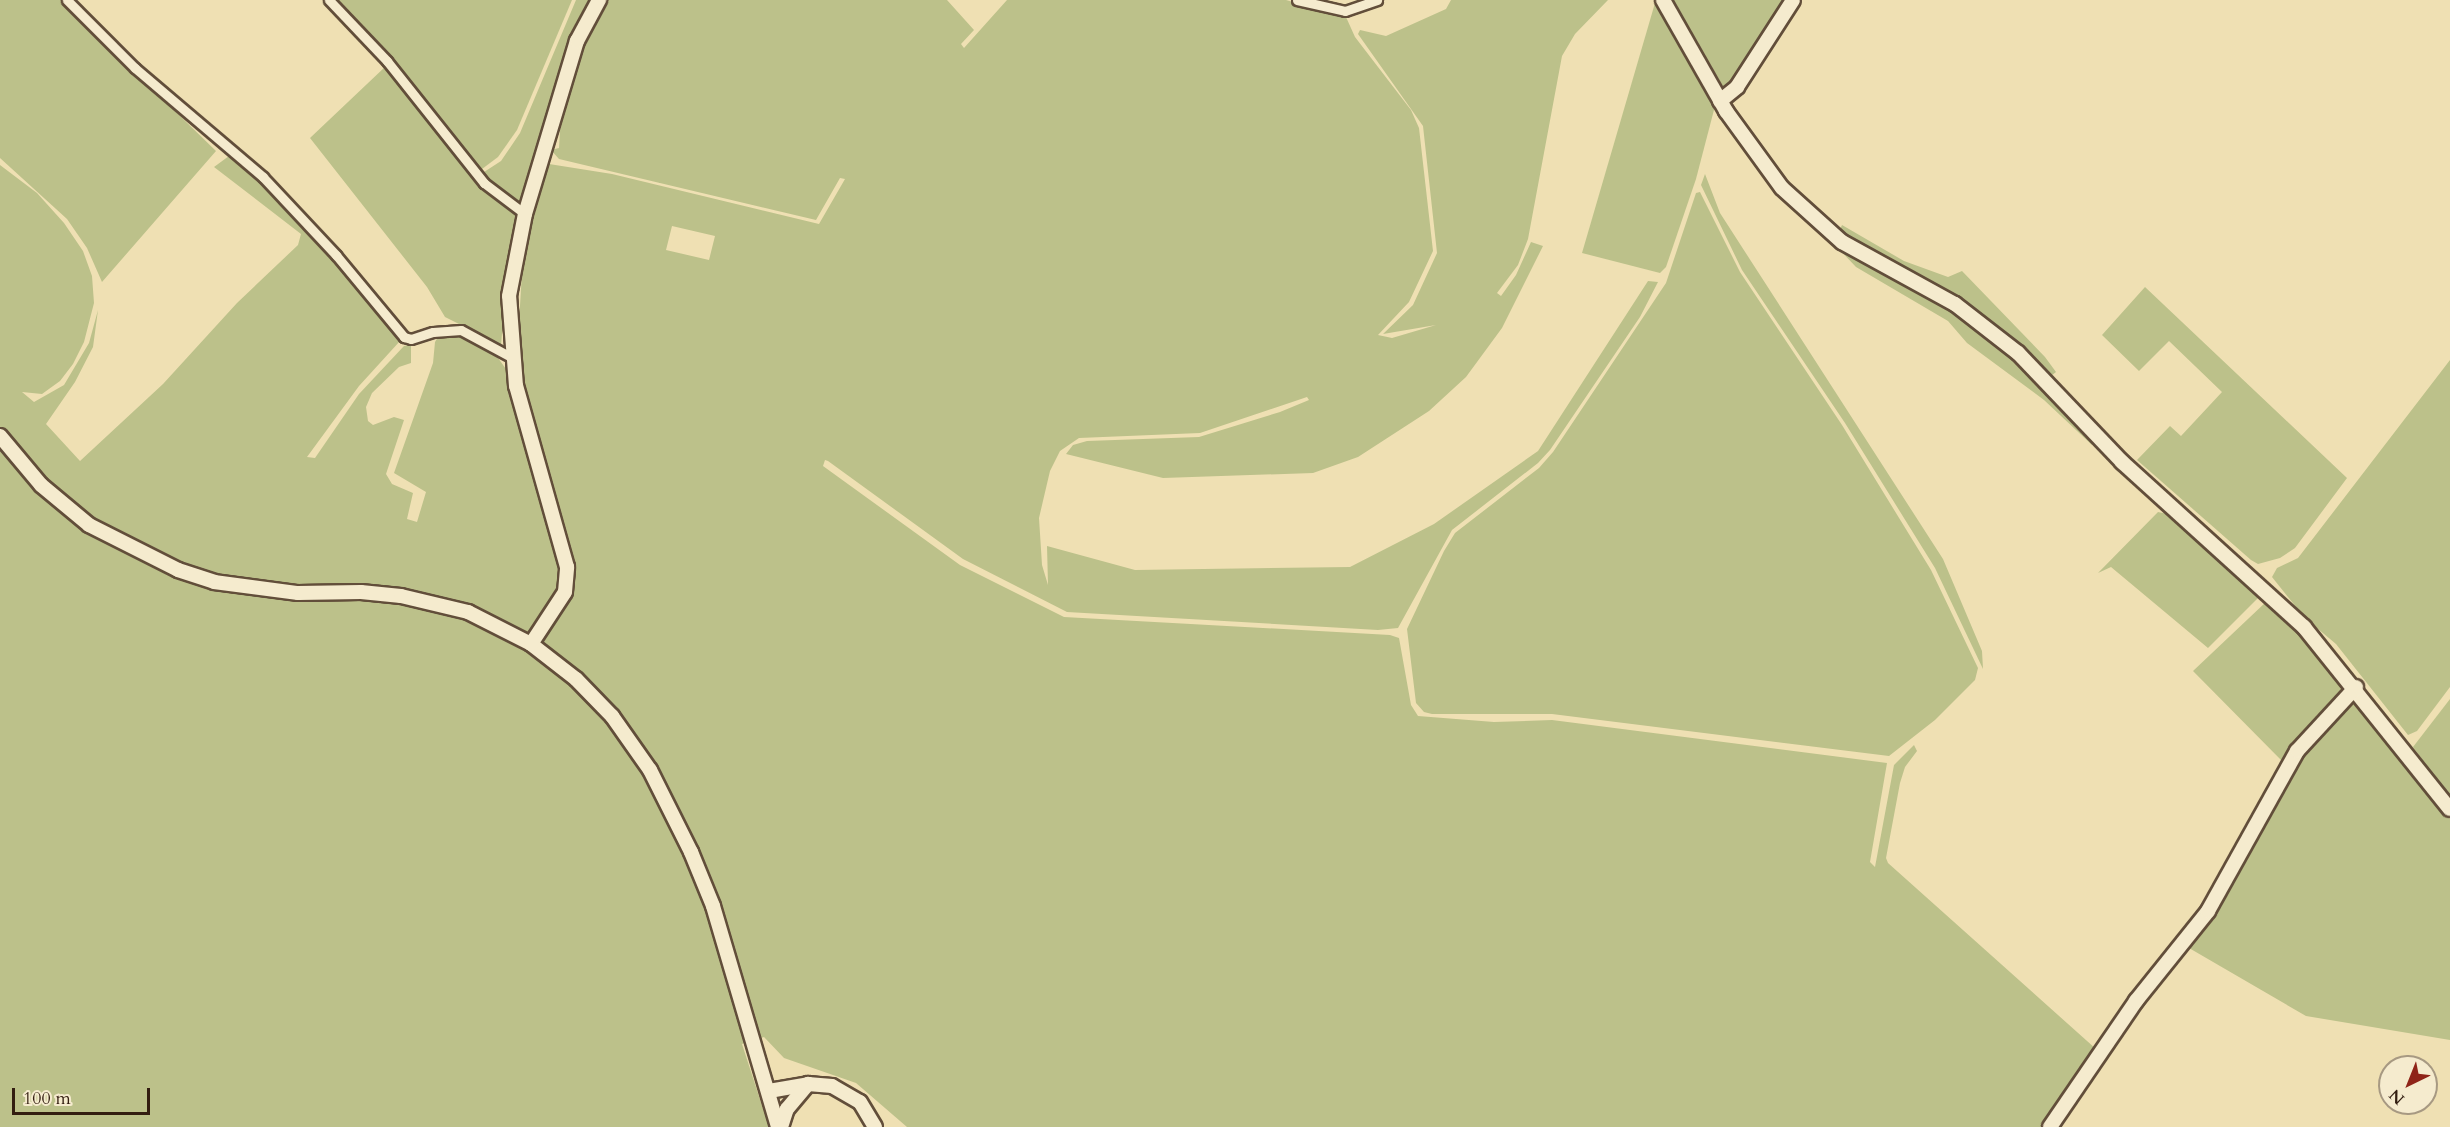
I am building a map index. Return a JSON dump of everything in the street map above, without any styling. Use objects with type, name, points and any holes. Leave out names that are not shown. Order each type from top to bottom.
[{"type":"street","points":[[66,0],[161,92],[263,177],[336,255],[404,337],[411,339],[433,332],[460,330],[511,357]]},
{"type":"street","points":[[328,0],[387,61],[484,183],[525,214]]},
{"type":"street","points":[[531,644],[564,595],[567,567],[516,386],[511,357],[510,296],[525,214],[577,41],[599,0]]},
{"type":"street","points":[[1297,0],[1345,11],[1377,0]]},
{"type":"street","points":[[1663,0],[1720,101],[1757,157],[1800,206],[1850,247],[1955,304],[2018,353],[2122,462],[2270,593],[2356,687],[2450,809]]},
{"type":"street","points":[[1720,101],[1737,87],[1793,0]]},
{"type":"street","points":[[0,436],[41,485],[89,525],[178,570],[214,582],[288,591],[400,596],[468,612],[531,644],[597,698],[650,770],[692,852],[713,906],[779,1127]]},
{"type":"street","points":[[2050,1127],[2136,1001],[2208,911],[2297,751],[2356,687]]},
{"type":"street","points":[[769,1091],[821,1083],[849,1094],[866,1109],[876,1127]]},
{"type":"street","points":[[779,1127],[787,1109],[808,1084]]},
{"type":"green space","points":[[0,0],[61,0],[216,151],[102,282],[87,248],[67,219],[0,158]]},
{"type":"green space","points":[[332,0],[572,0],[517,130],[498,157],[482,169],[476,168]]},
{"type":"green space","points":[[576,0],[591,0],[574,27],[520,207],[517,207],[481,174],[501,161],[520,133]]},
{"type":"green space","points":[[605,0],[947,0],[974,30],[961,44],[964,48],[1007,0],[1286,0],[1346,17],[1355,37],[1411,110],[1419,128],[1433,251],[1409,302],[1378,335],[1392,338],[1436,325],[1383,334],[1413,305],[1437,253],[1423,126],[1358,34],[1360,30],[1386,36],[1446,9],[1451,0],[1608,0],[1575,34],[1562,56],[1528,239],[1518,265],[1497,293],[1501,296],[1516,275],[1531,242],[1543,246],[1502,328],[1466,377],[1429,411],[1358,457],[1313,473],[1163,478],[1066,454],[1073,445],[1087,441],[1199,437],[1280,412],[1309,400],[1307,397],[1200,433],[1079,438],[1060,451],[1050,471],[1039,518],[1042,565],[1048,585],[1047,546],[1135,570],[1350,567],[1434,524],[1538,451],[1648,281],[1658,282],[1640,317],[1550,450],[1538,463],[1452,530],[1398,628],[1378,630],[1067,612],[963,559],[828,461],[825,460],[823,466],[960,565],[1064,617],[1390,635],[1399,638],[1411,705],[1418,716],[1494,722],[1552,720],[1887,763],[1870,862],[1875,867],[1894,765],[1914,745],[1917,751],[1905,767],[1900,783],[1886,858],[1888,863],[2096,1049],[2046,1127],[907,1127],[856,1083],[784,1058],[764,1037],[742,1044],[769,1127],[0,1127],[0,165],[37,193],[64,223],[83,251],[92,276],[94,303],[84,342],[73,364],[60,381],[42,394],[22,392],[34,402],[64,385],[89,343],[98,310],[93,347],[75,382],[46,424],[80,461],[163,384],[237,303],[298,245],[301,234],[214,167],[229,156],[261,181],[334,256],[400,341],[359,386],[307,457],[315,458],[359,394],[404,346],[411,345],[411,363],[399,367],[372,393],[366,407],[368,421],[373,425],[394,417],[404,420],[386,474],[392,484],[413,493],[407,519],[417,522],[426,492],[394,473],[433,363],[435,342],[438,337],[456,335],[496,355],[508,372],[517,420],[555,535],[566,537],[525,401],[517,356],[523,255],[549,164],[612,174],[819,224],[845,179],[840,178],[816,220],[559,159],[551,150],[559,148],[561,113],[583,44]],"holes":[[[672,226],[715,236],[709,260],[666,250]]]},
{"type":"green space","points":[[1672,0],[1787,0],[1725,90]]},
{"type":"green space","points":[[1655,3],[1715,106],[1696,179],[1666,267],[1660,273],[1582,253]]},
{"type":"green space","points":[[386,66],[426,115],[521,215],[509,255],[501,345],[445,317],[427,287],[310,138]]},
{"type":"green space","points":[[1705,174],[1720,213],[1943,559],[1982,651],[1983,669],[1935,568],[1845,423],[1742,270],[1701,185]]},
{"type":"green space","points":[[1700,192],[1740,272],[1842,425],[1931,570],[1978,668],[1975,680],[1935,720],[1889,756],[1552,714],[1432,714],[1424,712],[1416,703],[1407,629],[1444,551],[1455,533],[1539,468],[1553,452],[1666,283],[1696,193]]},
{"type":"green space","points":[[1842,225],[1904,261],[1948,277],[1962,271],[2045,357],[2056,372],[2042,383],[2094,439],[2092,445],[2044,400],[1967,343],[1948,321],[1856,267],[1837,247],[1835,241]]},
{"type":"green space","points":[[2145,287],[2347,478],[2295,548],[2280,558],[2258,564],[2251,560],[2137,460],[2170,426],[2181,436],[2222,392],[2169,341],[2139,371],[2102,335]]},
{"type":"green space","points":[[2450,360],[2450,687],[2417,731],[2408,735],[2336,644],[2305,618],[2272,577],[2277,568],[2298,558]]},
{"type":"green space","points":[[2158,512],[2172,515],[2262,594],[2208,648],[2111,567],[2098,573]]},
{"type":"green space","points":[[2267,601],[2340,677],[2341,692],[2344,693],[2316,716],[2319,717],[2297,738],[2282,761],[2193,671]]},
{"type":"green space","points":[[2354,699],[2364,703],[2450,819],[2450,1040],[2306,1016],[2189,948],[2222,901],[2298,759]]},
{"type":"green space","points":[[2450,699],[2450,798],[2413,747]]}]
